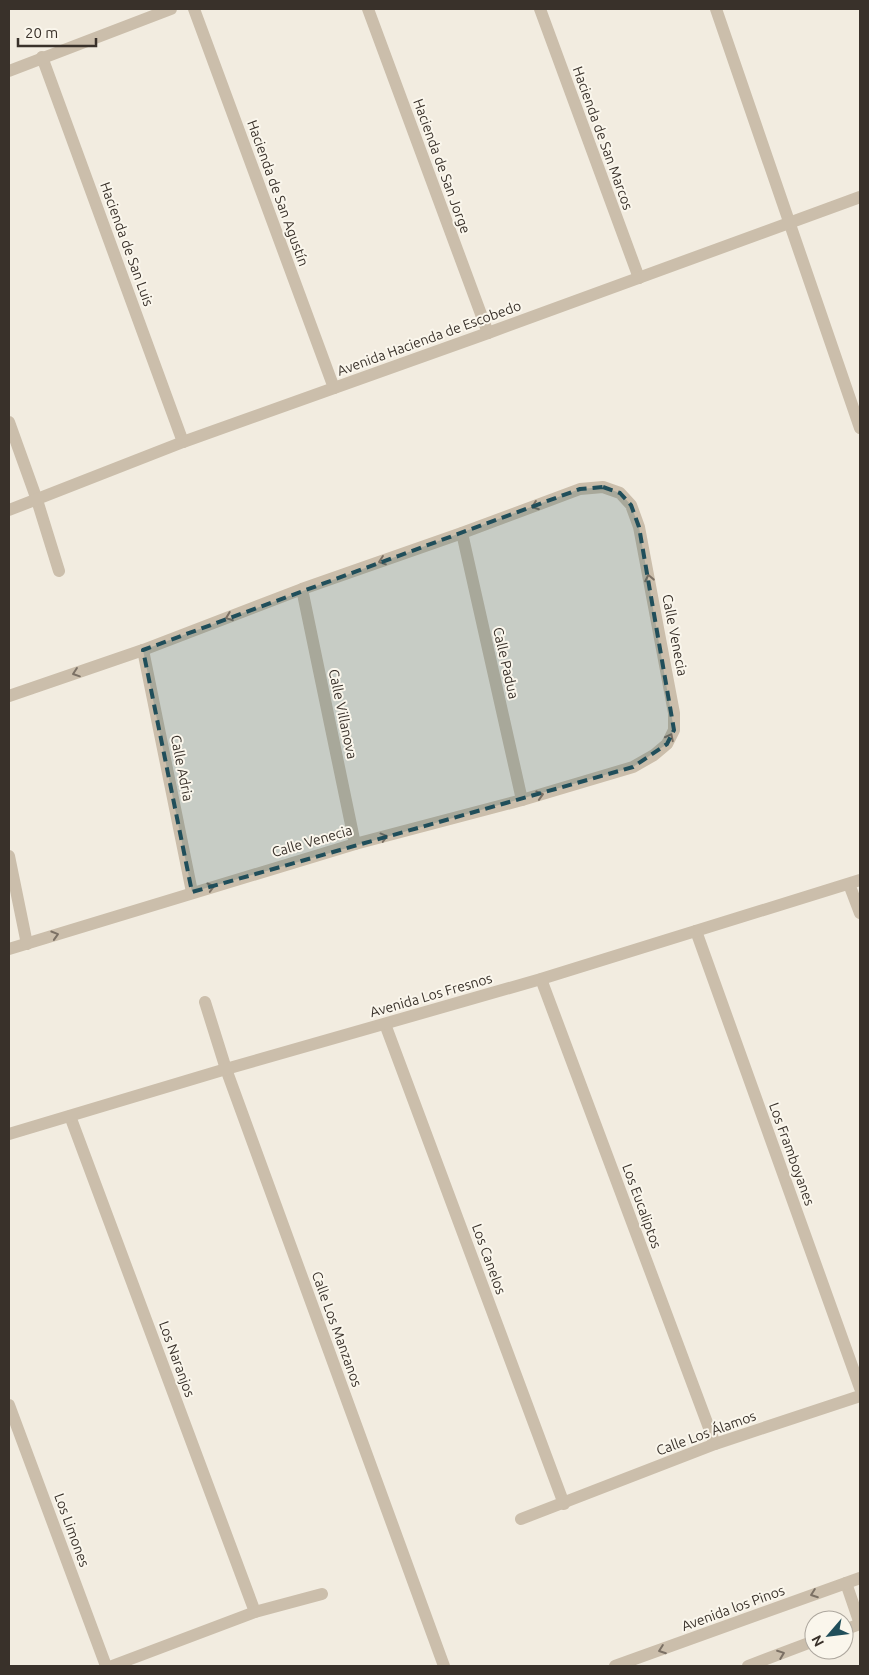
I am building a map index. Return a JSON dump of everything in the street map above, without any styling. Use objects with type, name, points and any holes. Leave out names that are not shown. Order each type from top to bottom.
[{"type":"street","points":[[9,70],[171,9]]},
{"type":"street","name":"Hacienda de San Agustín","points":[[194,9],[334,388]]},
{"type":"street","name":"Hacienda de San Jorge","points":[[368,9],[488,333]]},
{"type":"street","name":"Hacienda de San Marcos","points":[[540,9],[639,278]]},
{"type":"street","points":[[716,9],[860,428]]},
{"type":"street","name":"Hacienda de San Luis","points":[[42,58],[183,442]]},
{"type":"street","name":"Avenida Hacienda de Escobedo","points":[[9,510],[183,442],[860,197]]},
{"type":"street","points":[[9,422],[37,500],[59,571]]},
{"type":"street","name":"Calle Venecia","points":[[9,696],[143,650],[302,589],[580,489],[603,487],[620,493],[630,505],[639,527],[674,713],[674,730],[667,744],[633,767],[522,800],[354,844],[9,949]]},
{"type":"street","name":"Calle Padua","points":[[462,533],[522,800]]},
{"type":"street","name":"Calle Villanova","points":[[302,589],[354,844]]},
{"type":"street","name":"Calle Adria","points":[[143,650],[192,892]]},
{"type":"street","points":[[9,856],[27,944]]},
{"type":"street","points":[[855,882],[860,913]]},
{"type":"street","name":"Avenida Los Fresnos","points":[[9,1134],[226,1069],[541,979],[855,882]]},
{"type":"street","name":"Los Framboyanes","points":[[696,931],[860,1388]]},
{"type":"street","name":"Los Eucaliptos","points":[[541,979],[715,1444]]},
{"type":"street","name":"Calle Los Manzanos","points":[[204,1002],[226,1069],[444,1666]]},
{"type":"street","name":"Los Canelos","points":[[385,1024],[564,1504]]},
{"type":"street","name":"Los Naranjos","points":[[70,1116],[255,1612]]},
{"type":"street","name":"Calle Los Álamos","points":[[521,1520],[715,1444],[860,1396]]},
{"type":"street","name":"Los Limones","points":[[9,1405],[106,1666]]},
{"type":"street","name":"Avenida los Pinos","points":[[616,1666],[860,1578]]},
{"type":"street","points":[[846,1583],[860,1624]]},
{"type":"street","points":[[112,1666],[255,1612],[322,1594]]},
{"type":"street","points":[[748,1666],[804,1645]]},
{"type":"highlighted area","points":[[603,487],[620,493],[631,505],[639,527],[674,730],[667,744],[633,767],[192,892],[143,650],[580,489]]}]
